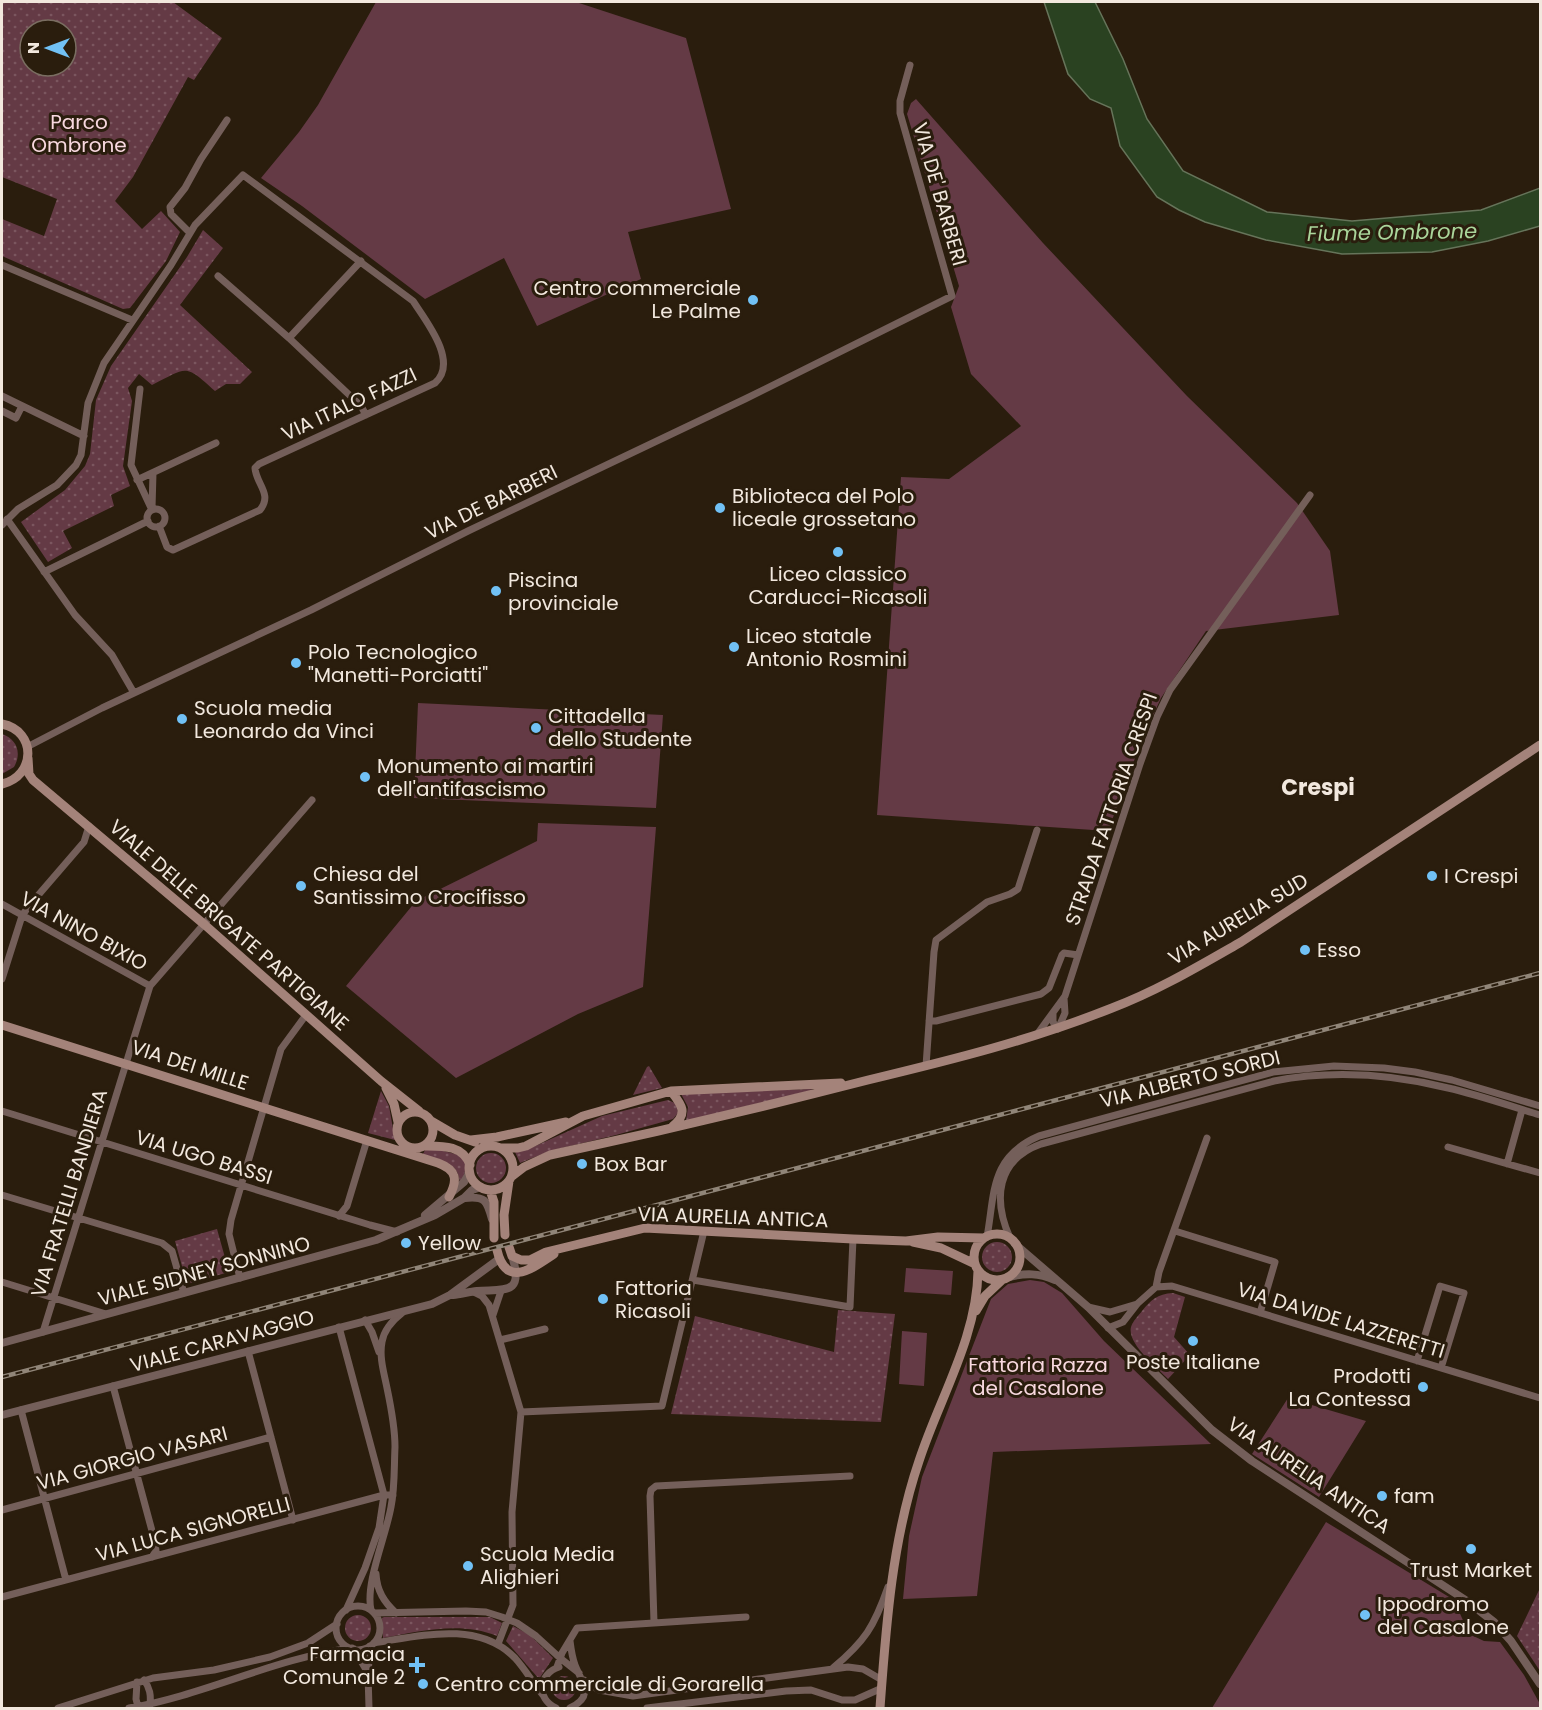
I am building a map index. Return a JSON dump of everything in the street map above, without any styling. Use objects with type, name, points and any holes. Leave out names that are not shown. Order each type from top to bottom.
[{"type":"main road","points":[[2,724],[15,729],[27,747]]},
{"type":"main road","name":"VIA AURELIA SUD","points":[[867,1081],[1036,1036],[1137,998],[1241,942],[1540,746]]},
{"type":"main road","name":"VIALE DELLE BRIGATE PARTIGIANE","points":[[27,747],[29,774],[33,780],[205,925],[384,1083],[419,1111]]},
{"type":"main road","points":[[2,784],[21,773],[28,758]]},
{"type":"main road","name":"VIA DEI MILLE","points":[[2,1025],[368,1141],[402,1143]]},
{"type":"main road","points":[[398,1122],[407,1113],[419,1111],[455,1135],[489,1146],[518,1148],[536,1143],[572,1122],[614,1106],[671,1090],[867,1081]]},
{"type":"main road","points":[[485,1188],[499,1188],[524,1167],[550,1155],[867,1081]]},
{"type":"main road","points":[[384,1083],[394,1104],[398,1122],[397,1135],[402,1143],[410,1148],[445,1146],[459,1150],[468,1158],[475,1182],[485,1188],[494,1202],[494,1238]]},
{"type":"main road","points":[[671,1090],[682,1110],[679,1121],[671,1127]]},
{"type":"main road","points":[[425,1146],[434,1132],[431,1120]]},
{"type":"main road","points":[[471,1140],[572,1122]]},
{"type":"main road","points":[[368,1141],[446,1166],[454,1174],[455,1181],[449,1197]]},
{"type":"main road","points":[[470,1168],[476,1152],[489,1146]]},
{"type":"main road","points":[[501,1148],[513,1163],[505,1206],[505,1235]]},
{"type":"main road","name":"VIA AURELIA ANTICA","points":[[511,1252],[521,1260],[530,1260],[546,1252],[645,1228],[906,1241],[940,1248],[977,1267],[990,1279],[1005,1278]]},
{"type":"main road","name":"VIA AURELIA ANTICA","points":[[906,1241],[938,1236],[985,1237],[1001,1234],[1013,1241]]},
{"type":"main road","points":[[972,1319],[977,1267],[975,1250],[985,1237]]},
{"type":"main road","points":[[880,1708],[893,1574],[908,1499],[919,1461],[972,1319],[985,1296],[1016,1270],[1019,1264],[1020,1253],[1013,1241]]},
{"type":"main road","name":"VIA AURELIA ANTICA","points":[[515,1272],[532,1270],[561,1249]]},
{"type":"main road","points":[[498,1254],[504,1267],[515,1272]]},
{"type":"street","name":"VIA DE' BARBERI","points":[[910,65],[900,101],[900,113],[952,296]]},
{"type":"street","points":[[134,693],[112,655],[75,615],[4,522],[18,508],[66,478],[76,465],[81,455],[88,403],[104,363],[171,265],[190,233],[171,214],[170,207],[185,188],[227,120]]},
{"type":"street","name":"VIA ITALO FAZZI","points":[[159,526],[167,546],[173,550],[260,510],[265,504],[266,497],[255,473],[257,466],[435,383],[443,374],[445,363],[429,326],[413,301],[243,175],[190,233]]},
{"type":"street","points":[[289,338],[361,261]]},
{"type":"street","points":[[2,265],[132,320]]},
{"type":"street","points":[[218,276],[289,338],[361,406],[366,415]]},
{"type":"street","name":"VIA DE BARBERI","points":[[27,747],[134,693],[312,612],[468,531],[745,399],[952,296]]},
{"type":"street","points":[[140,389],[131,465],[152,510]]},
{"type":"street","points":[[2,396],[84,436]]},
{"type":"street","points":[[2,411],[16,418],[22,406]]},
{"type":"street","points":[[137,480],[216,443]]},
{"type":"street","points":[[148,522],[148,514],[152,510],[153,473]]},
{"type":"street","name":"STRADA FATTORIA CRESPI","points":[[1036,1036],[1065,996],[1140,764],[1162,704],[1176,681],[1310,495]]},
{"type":"street","points":[[148,522],[159,526],[165,520],[160,510],[152,510]]},
{"type":"street","points":[[44,572],[148,522]]},
{"type":"street","points":[[150,986],[312,800]]},
{"type":"street","points":[[2,979],[22,916],[84,842],[89,826]]},
{"type":"street","points":[[926,1066],[936,940],[987,902],[1018,889],[1037,830]]},
{"type":"street","name":"VIA NINO BIXIO","points":[[2,904],[150,986]]},
{"type":"street","points":[[929,1021],[1041,994],[1048,987],[1062,955],[1064,953],[1078,955]]},
{"type":"street","name":"VIA FRATELLI BANDIERA","points":[[43,1332],[150,986]]},
{"type":"street","name":"STRADA FATTORIA CRESPI","points":[[1058,1029],[1065,1013],[1065,996]]},
{"type":"street","points":[[1065,1013],[1076,1021]]},
{"type":"street","points":[[1053,1014],[1053,1022],[1058,1029]]},
{"type":"street","points":[[240,1278],[229,1234],[231,1220],[281,1049],[306,1015]]},
{"type":"street","name":"VIA ALBERTO SORDI","points":[[985,1237],[998,1172],[1010,1155],[1023,1144],[1039,1136],[1273,1072],[1334,1066],[1384,1068],[1452,1080],[1540,1106]]},
{"type":"street","name":"VIA ALBERTO SORDI","points":[[1013,1241],[1001,1217],[1000,1201],[1003,1179],[1015,1159],[1027,1150],[1041,1144],[1238,1089],[1298,1076],[1384,1076],[1449,1088],[1540,1116]]},
{"type":"street","points":[[1507,1164],[1522,1110]]},
{"type":"street","name":"VIA UGO BASSI","points":[[2,1112],[397,1232]]},
{"type":"street","points":[[1121,1341],[1124,1322],[1137,1304],[1156,1287],[1159,1272],[1207,1138]]},
{"type":"street","points":[[339,1216],[346,1209],[368,1141]]},
{"type":"street","points":[[1448,1147],[1540,1173]]},
{"type":"street","name":"VIALE SIDNEY SONNINO","points":[[413,1224],[449,1197],[464,1182],[470,1168]]},
{"type":"street","name":"VIALE SIDNEY SONNINO","points":[[2,1343],[330,1254],[397,1232],[464,1198],[472,1190],[485,1188]]},
{"type":"street","points":[[2,1195],[162,1243],[173,1254],[184,1293]]},
{"type":"street","points":[[464,1198],[477,1197],[484,1200],[488,1205],[493,1222]]},
{"type":"street","points":[[1175,1231],[1275,1262],[1260,1313]]},
{"type":"street","points":[[521,1412],[662,1406],[704,1232]]},
{"type":"street","points":[[693,1280],[850,1307],[853,1239]]},
{"type":"street","name":"VIA AURELIA ANTICA","points":[[1013,1241],[1088,1307],[1212,1430],[1252,1461],[1467,1601],[1494,1622],[1518,1650],[1540,1684]]},
{"type":"street","points":[[493,1315],[501,1291],[514,1284],[515,1272],[511,1252]]},
{"type":"street","name":"VIALE CARAVAGGIO","points":[[2,1415],[432,1304],[450,1295],[498,1254]]},
{"type":"street","name":"VIA AURELIA ANTICA","points":[[1005,1278],[1035,1274],[1063,1284]]},
{"type":"street","points":[[2,1282],[106,1314]]},
{"type":"street","name":"VIA DAVIDE LAZZERETTI","points":[[1156,1287],[1172,1286],[1540,1398]]},
{"type":"street","points":[[1417,1361],[1440,1286],[1448,1288],[1464,1293],[1442,1368]]},
{"type":"street","name":"VIALE CARAVAGGIO","points":[[450,1295],[501,1291]]},
{"type":"street","points":[[474,1292],[487,1300],[493,1315],[521,1412],[512,1512],[514,1599],[498,1644]]},
{"type":"street","points":[[1088,1307],[1104,1312],[1137,1304]]},
{"type":"street","points":[[1108,1328],[1119,1310]]},
{"type":"street","points":[[382,1360],[385,1330],[405,1311]]},
{"type":"street","points":[[365,1320],[382,1360],[391,1406],[394,1442],[393,1495],[370,1591],[372,1612],[378,1618],[380,1631],[372,1644],[368,1674],[369,1708]]},
{"type":"street","points":[[1108,1328],[1124,1322]]},
{"type":"street","points":[[339,1327],[384,1495],[379,1528],[346,1610],[338,1618],[336,1630],[341,1642],[353,1649],[368,1674]]},
{"type":"street","points":[[500,1340],[545,1329]]},
{"type":"street","points":[[248,1351],[292,1520]]},
{"type":"street","points":[[113,1386],[155,1542],[156,1551],[152,1557]]},
{"type":"street","points":[[21,1410],[66,1580]]},
{"type":"street","name":"VIA GIORGIO VASARI","points":[[2,1510],[271,1437]]},
{"type":"street","points":[[654,1622],[650,1496],[651,1490],[656,1486],[850,1476]]},
{"type":"street","name":"VIA LUCA SIGNORELLI","points":[[2,1597],[384,1495],[393,1495]]},
{"type":"street","points":[[375,1569],[377,1587],[387,1605],[396,1613]]},
{"type":"street","points":[[832,1669],[861,1642],[873,1626],[893,1574]]},
{"type":"street","points":[[346,1610],[358,1606],[372,1612],[486,1612],[508,1619],[536,1636],[579,1673]]},
{"type":"street","points":[[545,1702],[542,1681],[557,1667],[578,1628],[746,1617]]},
{"type":"street","points":[[58,1708],[140,1681],[214,1670],[270,1657],[308,1643],[337,1624]]},
{"type":"street","points":[[129,1708],[150,1705],[329,1651],[353,1649],[400,1638],[466,1634],[482,1637],[498,1644],[516,1659],[545,1702],[556,1708]]},
{"type":"street","points":[[570,1641],[572,1656],[584,1680],[599,1690],[633,1696],[803,1675],[848,1667],[863,1669],[882,1684],[855,1700],[842,1700],[811,1690],[648,1708]]},
{"type":"street","points":[[557,1667],[572,1668]]},
{"type":"street","points":[[571,1708],[577,1705],[584,1694],[584,1680]]},
{"type":"street","points":[[140,1681],[148,1687],[151,1697],[150,1705]]},
{"type":"street","points":[[138,1707],[136,1699],[140,1681]]},
{"type":"street","points":[[842,1700],[850,1708]]},
{"type":"green space","name":"Parco Ombrone","points":[[2,2],[173,2],[222,38],[194,80],[188,77],[133,177],[115,201],[142,229],[161,211],[180,232],[166,261],[130,308],[123,309],[2,256],[2,219],[44,236],[57,199],[2,177]]},
{"type":"green space","points":[[376,2],[576,2],[686,38],[731,209],[628,232],[641,279],[537,326],[504,258],[425,299],[302,206],[261,178],[318,105]]},
{"type":"green space","points":[[916,99],[1043,243],[1187,396],[1297,503],[1330,551],[1339,615],[1206,631],[1161,698],[1141,742],[1108,831],[877,815],[901,477],[949,479],[1021,426],[971,374],[951,307],[959,286],[907,114],[911,103]]},
{"type":"green space","points":[[203,230],[223,248],[180,305],[252,372],[240,384],[226,384],[215,391],[191,372],[173,374],[152,385],[139,374],[128,388],[132,401],[123,466],[130,486],[111,495],[114,506],[63,531],[72,548],[48,562],[21,522],[65,490],[85,466],[90,454],[96,400],[111,366],[187,257]]},
{"type":"green space","points":[[418,703],[663,715],[656,808],[414,798]]},
{"type":"green space","points":[[2,734],[11,739],[17,747],[18,757],[14,767],[2,774]]},
{"type":"green space","points":[[538,823],[656,827],[643,987],[578,1014],[456,1078],[346,986],[416,901],[537,841]]},
{"type":"green space","points":[[649,1066],[662,1088],[633,1095],[647,1067]]},
{"type":"green space","points":[[813,1090],[686,1121],[688,1107],[681,1094]]},
{"type":"green space","points":[[381,1091],[389,1106],[395,1140],[368,1133]]},
{"type":"green space","points":[[668,1100],[677,1104],[678,1113],[673,1119],[550,1151],[520,1163],[515,1152],[533,1147],[602,1116]]},
{"type":"green space","points":[[436,1149],[459,1155],[466,1163],[464,1178],[460,1183],[459,1175],[452,1166],[423,1154],[425,1150]]},
{"type":"green space","points":[[491,1153],[501,1158],[506,1168],[501,1178],[491,1183],[481,1178],[476,1168],[481,1158]]},
{"type":"green space","points":[[217,1229],[229,1272],[187,1284],[175,1241]]},
{"type":"green space","points":[[997,1242],[1008,1246],[1012,1257],[1008,1268],[997,1272],[986,1268],[982,1257],[986,1246]]},
{"type":"green space","points":[[906,1268],[953,1271],[951,1295],[904,1292]]},
{"type":"green space","name":"Fattoria Razza del Casalone","points":[[1030,1280],[1044,1282],[1062,1293],[1104,1341],[1211,1444],[993,1452],[977,1596],[903,1599],[909,1536],[922,1477],[991,1299],[1008,1284]]},
{"type":"green space","points":[[1173,1293],[1185,1297],[1174,1337],[1190,1355],[1168,1379],[1138,1348],[1131,1334],[1131,1327],[1152,1301],[1159,1296]]},
{"type":"green space","points":[[838,1310],[895,1314],[881,1422],[671,1414],[695,1316],[834,1352]]},
{"type":"green space","points":[[902,1331],[927,1333],[924,1386],[899,1384]]},
{"type":"green space","points":[[1288,1398],[1366,1421],[1319,1497],[1252,1454]]},
{"type":"green space","name":"Ippodromo del Casalone","points":[[1326,1522],[1454,1600],[1469,1634],[1484,1641],[1500,1642],[1524,1675],[1540,1708],[1212,1708]]},
{"type":"green space","points":[[1540,1588],[1540,1671],[1517,1636]]},
{"type":"green space","points":[[358,1615],[367,1619],[371,1628],[367,1637],[358,1641],[349,1637],[345,1628],[349,1619]]},
{"type":"green space","points":[[490,1617],[502,1623],[497,1636],[483,1631],[455,1628],[426,1630],[383,1638],[382,1618]]},
{"type":"green space","points":[[513,1626],[530,1635],[553,1658],[539,1679],[506,1641]]},
{"type":"green space","points":[[564,1676],[569,1677],[575,1683],[575,1693],[569,1699],[564,1700],[559,1699],[553,1693],[552,1688],[553,1683],[559,1677]]},
{"type":"water","name":"Fiume Ombrone","points":[[1044,2],[1095,2],[1123,59],[1147,119],[1183,171],[1267,212],[1352,221],[1481,210],[1540,188],[1540,226],[1488,241],[1432,252],[1342,254],[1266,240],[1205,222],[1157,197],[1120,146],[1111,108],[1090,99],[1068,74]]},
{"type":"railway","points":[[2,1377],[1540,973]]},
{"type":"place","name":"Centro commerciale Le Palme","points":[[753,300]]},
{"type":"place","name":"Biblioteca del Polo liceale grossetano","points":[[720,508]]},
{"type":"place","name":"Liceo classico Carducci-Ricasoli","points":[[838,552]]},
{"type":"place","name":"Piscina provinciale","points":[[496,591]]},
{"type":"place","name":"Liceo statale Antonio Rosmini","points":[[734,647]]},
{"type":"place","name":"Polo Tecnologico \"Manetti-Porciatti\"","points":[[296,663]]},
{"type":"place","name":"Scuola media Leonardo da Vinci","points":[[182,719]]},
{"type":"place","name":"Cittadella dello Studente","points":[[536,728]]},
{"type":"place","name":"Monumento ai martiri dell'antifascismo","points":[[365,777]]},
{"type":"place","name":"I Crespi","points":[[1432,876]]},
{"type":"place","name":"Chiesa del Santissimo Crocifisso","points":[[301,886]]},
{"type":"place","name":"Esso","points":[[1305,950]]},
{"type":"place","name":"Box Bar","points":[[582,1164]]},
{"type":"place","name":"Yellow","points":[[406,1243]]},
{"type":"place","name":"Fattoria Ricasoli","points":[[603,1299]]},
{"type":"place","name":"Poste Italiane","points":[[1193,1341]]},
{"type":"place","name":"Prodotti La Contessa","points":[[1423,1387]]},
{"type":"place","name":"fam","points":[[1382,1496]]},
{"type":"place","name":"Trust Market","points":[[1471,1549]]},
{"type":"place","name":"Scuola Media Alighieri","points":[[468,1566]]},
{"type":"place","name":"Ippodromo del Casalone","points":[[1365,1615]]},
{"type":"place","name":"Farmacia Comunale 2","points":[[417,1665]]},
{"type":"place","name":"Centro commerciale di Gorarella","points":[[423,1684]]},
{"type":"district","name":"Crespi","points":[[1318,787]]}]
